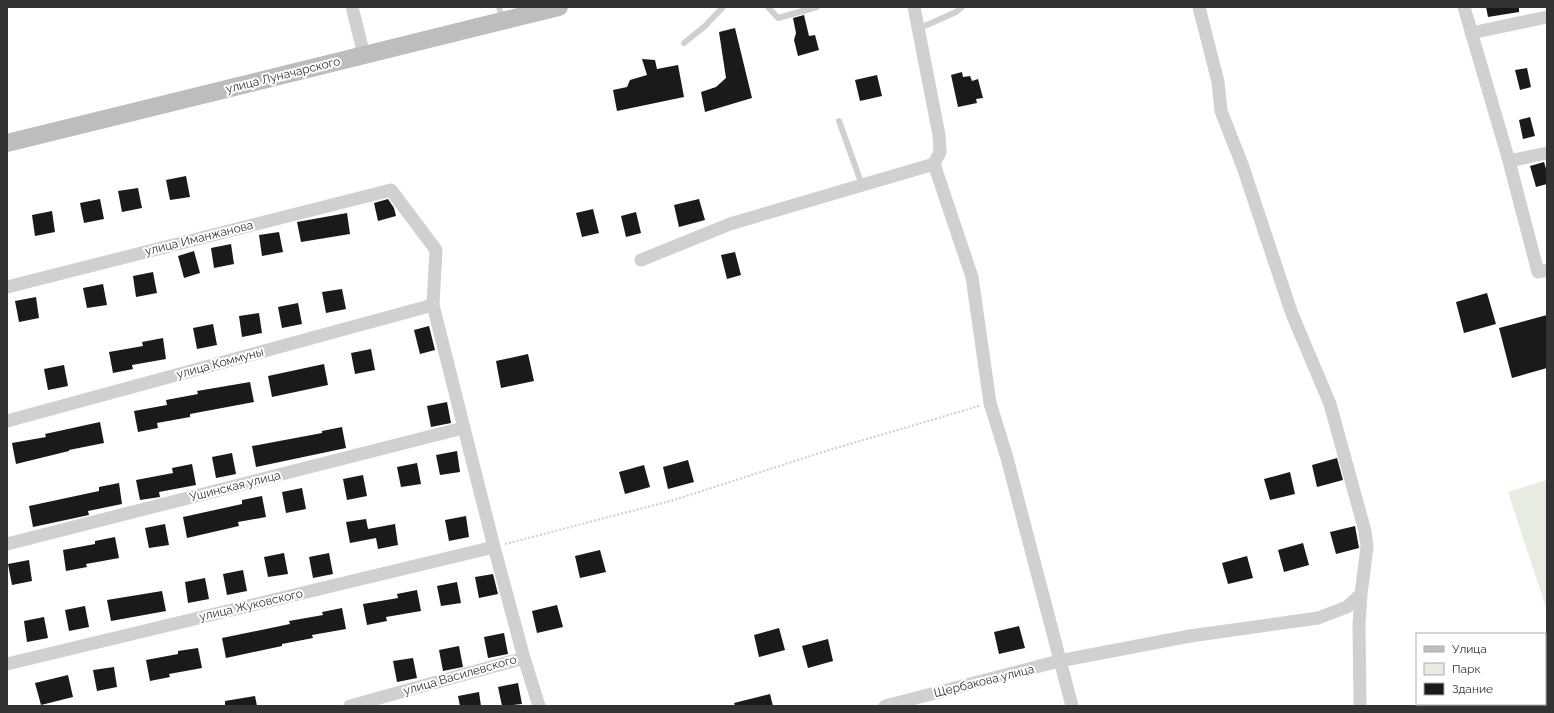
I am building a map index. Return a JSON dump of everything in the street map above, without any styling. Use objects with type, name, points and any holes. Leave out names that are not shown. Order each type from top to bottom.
[{"type":"main road","name":"улица Луначарского","points":[[7,143],[364,55],[501,14],[559,7]]},
{"type":"street","points":[[352,7],[364,55]]},
{"type":"street","points":[[914,7],[939,135],[940,152],[934,164],[972,277],[990,403],[1008,458],[1059,661],[1072,706]]},
{"type":"street","points":[[1199,7],[1218,82],[1221,111],[1243,168],[1292,314],[1330,404],[1365,531],[1368,546],[1361,594],[1359,624],[1360,706]]},
{"type":"street","points":[[1464,7],[1543,271]]},
{"type":"street","points":[[1471,33],[1547,17]]},
{"type":"street","points":[[1510,161],[1547,153]]},
{"type":"street","points":[[641,260],[730,224],[934,164]]},
{"type":"street","name":"улица Иманжанова","points":[[7,287],[391,190],[436,250],[433,305]]},
{"type":"street","points":[[433,305],[494,547],[524,658],[539,706]]},
{"type":"street","name":"улица Коммуны","points":[[7,421],[433,305]]},
{"type":"street","name":"Ушинская улица","points":[[7,544],[463,428]]},
{"type":"street","name":"улица Жуковского","points":[[7,664],[494,547]]},
{"type":"street","name":"Щербакова улица","points":[[885,706],[1059,661],[1190,636],[1318,618],[1347,607],[1361,594]]},
{"type":"street","name":"улица Василевского","points":[[350,706],[524,658]]},
{"type":"lane","points":[[684,43],[705,26],[722,7]]},
{"type":"lane","points":[[768,7],[778,18],[817,7]]},
{"type":"lane","points":[[918,29],[956,12],[962,7]]},
{"type":"lane","points":[[839,121],[862,185]]},
{"type":"path","points":[[494,547],[674,500],[826,451],[990,403]]},
{"type":"green space","points":[[1547,480],[1547,611],[1508,492]]},
{"type":"building","points":[[1486,7],[1519,7],[1519,12],[1488,17]]},
{"type":"building","points":[[804,15],[809,36],[815,35],[819,50],[798,56],[794,40],[796,33],[793,18]]},
{"type":"building","points":[[735,28],[752,98],[705,112],[701,92],[716,87],[726,78],[719,32]]},
{"type":"building","points":[[642,59],[655,60],[657,69],[678,65],[684,97],[617,111],[613,90],[627,87],[630,80],[647,75]]},
{"type":"building","points":[[1527,68],[1531,87],[1520,90],[1515,70]]},
{"type":"building","points":[[962,72],[963,77],[970,76],[972,81],[978,79],[983,98],[976,99],[977,103],[958,107],[951,75]]},
{"type":"building","points":[[877,75],[882,96],[860,101],[855,80]]},
{"type":"building","points":[[1530,117],[1535,136],[1523,139],[1519,120]]},
{"type":"building","points":[[1544,162],[1547,172],[1547,184],[1536,187],[1530,166]]},
{"type":"building","points":[[186,176],[190,197],[170,200],[166,180]]},
{"type":"building","points":[[138,188],[142,208],[122,212],[118,191]]},
{"type":"building","points":[[100,199],[104,219],[84,223],[80,203]]},
{"type":"building","points":[[388,199],[394,208],[396,216],[378,221],[374,203]]},
{"type":"building","points":[[699,199],[705,220],[679,227],[674,205]]},
{"type":"building","points":[[593,209],[599,233],[582,237],[576,213]]},
{"type":"building","points":[[52,211],[55,232],[35,236],[32,215]]},
{"type":"building","points":[[636,212],[641,233],[626,237],[621,216]]},
{"type":"building","points":[[347,213],[350,234],[301,242],[297,222]]},
{"type":"building","points":[[279,232],[283,252],[262,256],[259,235]]},
{"type":"building","points":[[231,244],[234,264],[214,268],[211,248]]},
{"type":"building","points":[[194,251],[200,273],[184,278],[178,256]]},
{"type":"building","points":[[735,252],[741,275],[727,279],[721,255]]},
{"type":"building","points":[[153,272],[157,293],[136,297],[133,276]]},
{"type":"building","points":[[103,284],[107,305],[87,308],[83,288]]},
{"type":"building","points":[[342,289],[346,309],[326,313],[322,292]]},
{"type":"building","points":[[1487,293],[1496,324],[1464,333],[1456,302]]},
{"type":"building","points":[[36,297],[39,318],[19,322],[15,301]]},
{"type":"building","points":[[298,303],[302,324],[282,328],[278,307]]},
{"type":"building","points":[[259,313],[262,333],[242,337],[239,316]]},
{"type":"building","points":[[1547,315],[1547,368],[1512,378],[1499,328]]},
{"type":"building","points":[[213,324],[217,345],[197,349],[193,328]]},
{"type":"building","points":[[429,326],[435,350],[420,354],[414,330]]},
{"type":"building","points":[[163,338],[166,359],[132,365],[133,369],[113,373],[109,352],[143,346],[142,342]]},
{"type":"building","points":[[371,349],[375,370],[355,374],[351,353]]},
{"type":"building","points":[[528,354],[534,381],[501,388],[496,361]]},
{"type":"building","points":[[324,364],[328,385],[272,397],[268,376]]},
{"type":"building","points":[[64,365],[68,386],[48,390],[44,369]]},
{"type":"building","points":[[250,382],[254,402],[190,414],[190,417],[157,423],[158,428],[138,432],[134,411],[167,405],[166,400],[198,394],[197,391]]},
{"type":"building","points":[[447,402],[451,423],[431,427],[427,406]]},
{"type":"building","points":[[100,422],[104,443],[69,450],[16,464],[12,443],[46,437],[45,434]]},
{"type":"building","points":[[342,427],[346,448],[256,467],[252,446],[322,433],[322,431]]},
{"type":"building","points":[[457,451],[460,472],[440,475],[436,455]]},
{"type":"building","points":[[232,453],[236,474],[216,478],[212,457]]},
{"type":"building","points":[[1337,458],[1343,480],[1317,487],[1312,465]]},
{"type":"building","points":[[688,460],[694,482],[668,489],[663,467]]},
{"type":"building","points":[[417,463],[421,484],[401,487],[397,467]]},
{"type":"building","points":[[192,464],[196,485],[159,492],[160,497],[140,500],[136,480],[173,473],[172,468]]},
{"type":"building","points":[[644,465],[650,487],[625,494],[619,472]]},
{"type":"building","points":[[1290,472],[1295,494],[1270,500],[1264,479]]},
{"type":"building","points":[[363,475],[367,496],[347,500],[343,479]]},
{"type":"building","points":[[119,483],[122,504],[88,511],[89,515],[33,527],[29,506],[99,491],[99,487]]},
{"type":"building","points":[[302,488],[306,509],[286,513],[282,492]]},
{"type":"building","points":[[262,496],[266,517],[238,522],[239,526],[187,538],[183,517],[242,504],[242,500]]},
{"type":"building","points":[[466,516],[469,537],[449,541],[445,520]]},
{"type":"building","points":[[366,519],[368,529],[395,524],[398,545],[378,549],[376,538],[350,543],[346,522]]},
{"type":"building","points":[[165,524],[169,545],[149,548],[145,528]]},
{"type":"building","points":[[1355,526],[1359,548],[1336,554],[1330,532]]},
{"type":"building","points":[[115,537],[119,558],[86,564],[87,567],[66,571],[63,550],[95,544],[95,541]]},
{"type":"building","points":[[1303,543],[1309,565],[1284,572],[1278,550]]},
{"type":"building","points":[[600,550],[606,572],[580,578],[575,556]]},
{"type":"building","points":[[284,553],[288,574],[268,577],[264,557]]},
{"type":"building","points":[[329,553],[333,574],[313,578],[309,557]]},
{"type":"building","points":[[1247,556],[1253,578],[1228,584],[1222,563]]},
{"type":"building","points":[[29,560],[32,581],[12,585],[8,564]]},
{"type":"building","points":[[243,570],[247,591],[227,595],[223,574]]},
{"type":"building","points":[[493,574],[498,594],[479,598],[475,577]]},
{"type":"building","points":[[205,578],[209,599],[188,603],[185,582]]},
{"type":"building","points":[[457,582],[461,603],[441,606],[437,586]]},
{"type":"building","points":[[417,590],[421,611],[386,617],[387,621],[367,625],[363,604],[398,598],[397,594]]},
{"type":"building","points":[[162,591],[166,611],[111,621],[107,600]]},
{"type":"building","points":[[557,605],[563,627],[537,633],[532,611]]},
{"type":"building","points":[[85,606],[89,627],[69,631],[65,610]]},
{"type":"building","points":[[342,608],[346,629],[312,635],[313,638],[226,658],[222,638],[290,624],[289,621],[323,615],[322,612]]},
{"type":"building","points":[[44,617],[48,638],[27,642],[24,621]]},
{"type":"building","points":[[1019,626],[1025,648],[999,654],[994,632]]},
{"type":"building","points":[[779,628],[785,650],[759,657],[754,635]]},
{"type":"building","points":[[504,633],[508,654],[488,658],[484,637]]},
{"type":"building","points":[[828,639],[833,661],[808,668],[802,646]]},
{"type":"building","points":[[459,646],[463,667],[443,671],[439,650]]},
{"type":"building","points":[[198,648],[202,668],[169,674],[170,677],[150,681],[146,660],[178,654],[178,651]]},
{"type":"building","points":[[413,658],[417,678],[397,682],[393,661]]},
{"type":"building","points":[[114,667],[117,687],[97,691],[93,670]]},
{"type":"building","points":[[68,675],[73,697],[41,705],[35,683]]},
{"type":"building","points":[[518,683],[522,704],[502,706],[498,687]]},
{"type":"building","points":[[479,692],[481,706],[460,706],[458,696]]},
{"type":"building","points":[[770,694],[773,706],[735,706],[734,703]]},
{"type":"building","points":[[255,696],[257,706],[225,706],[225,701]]}]
